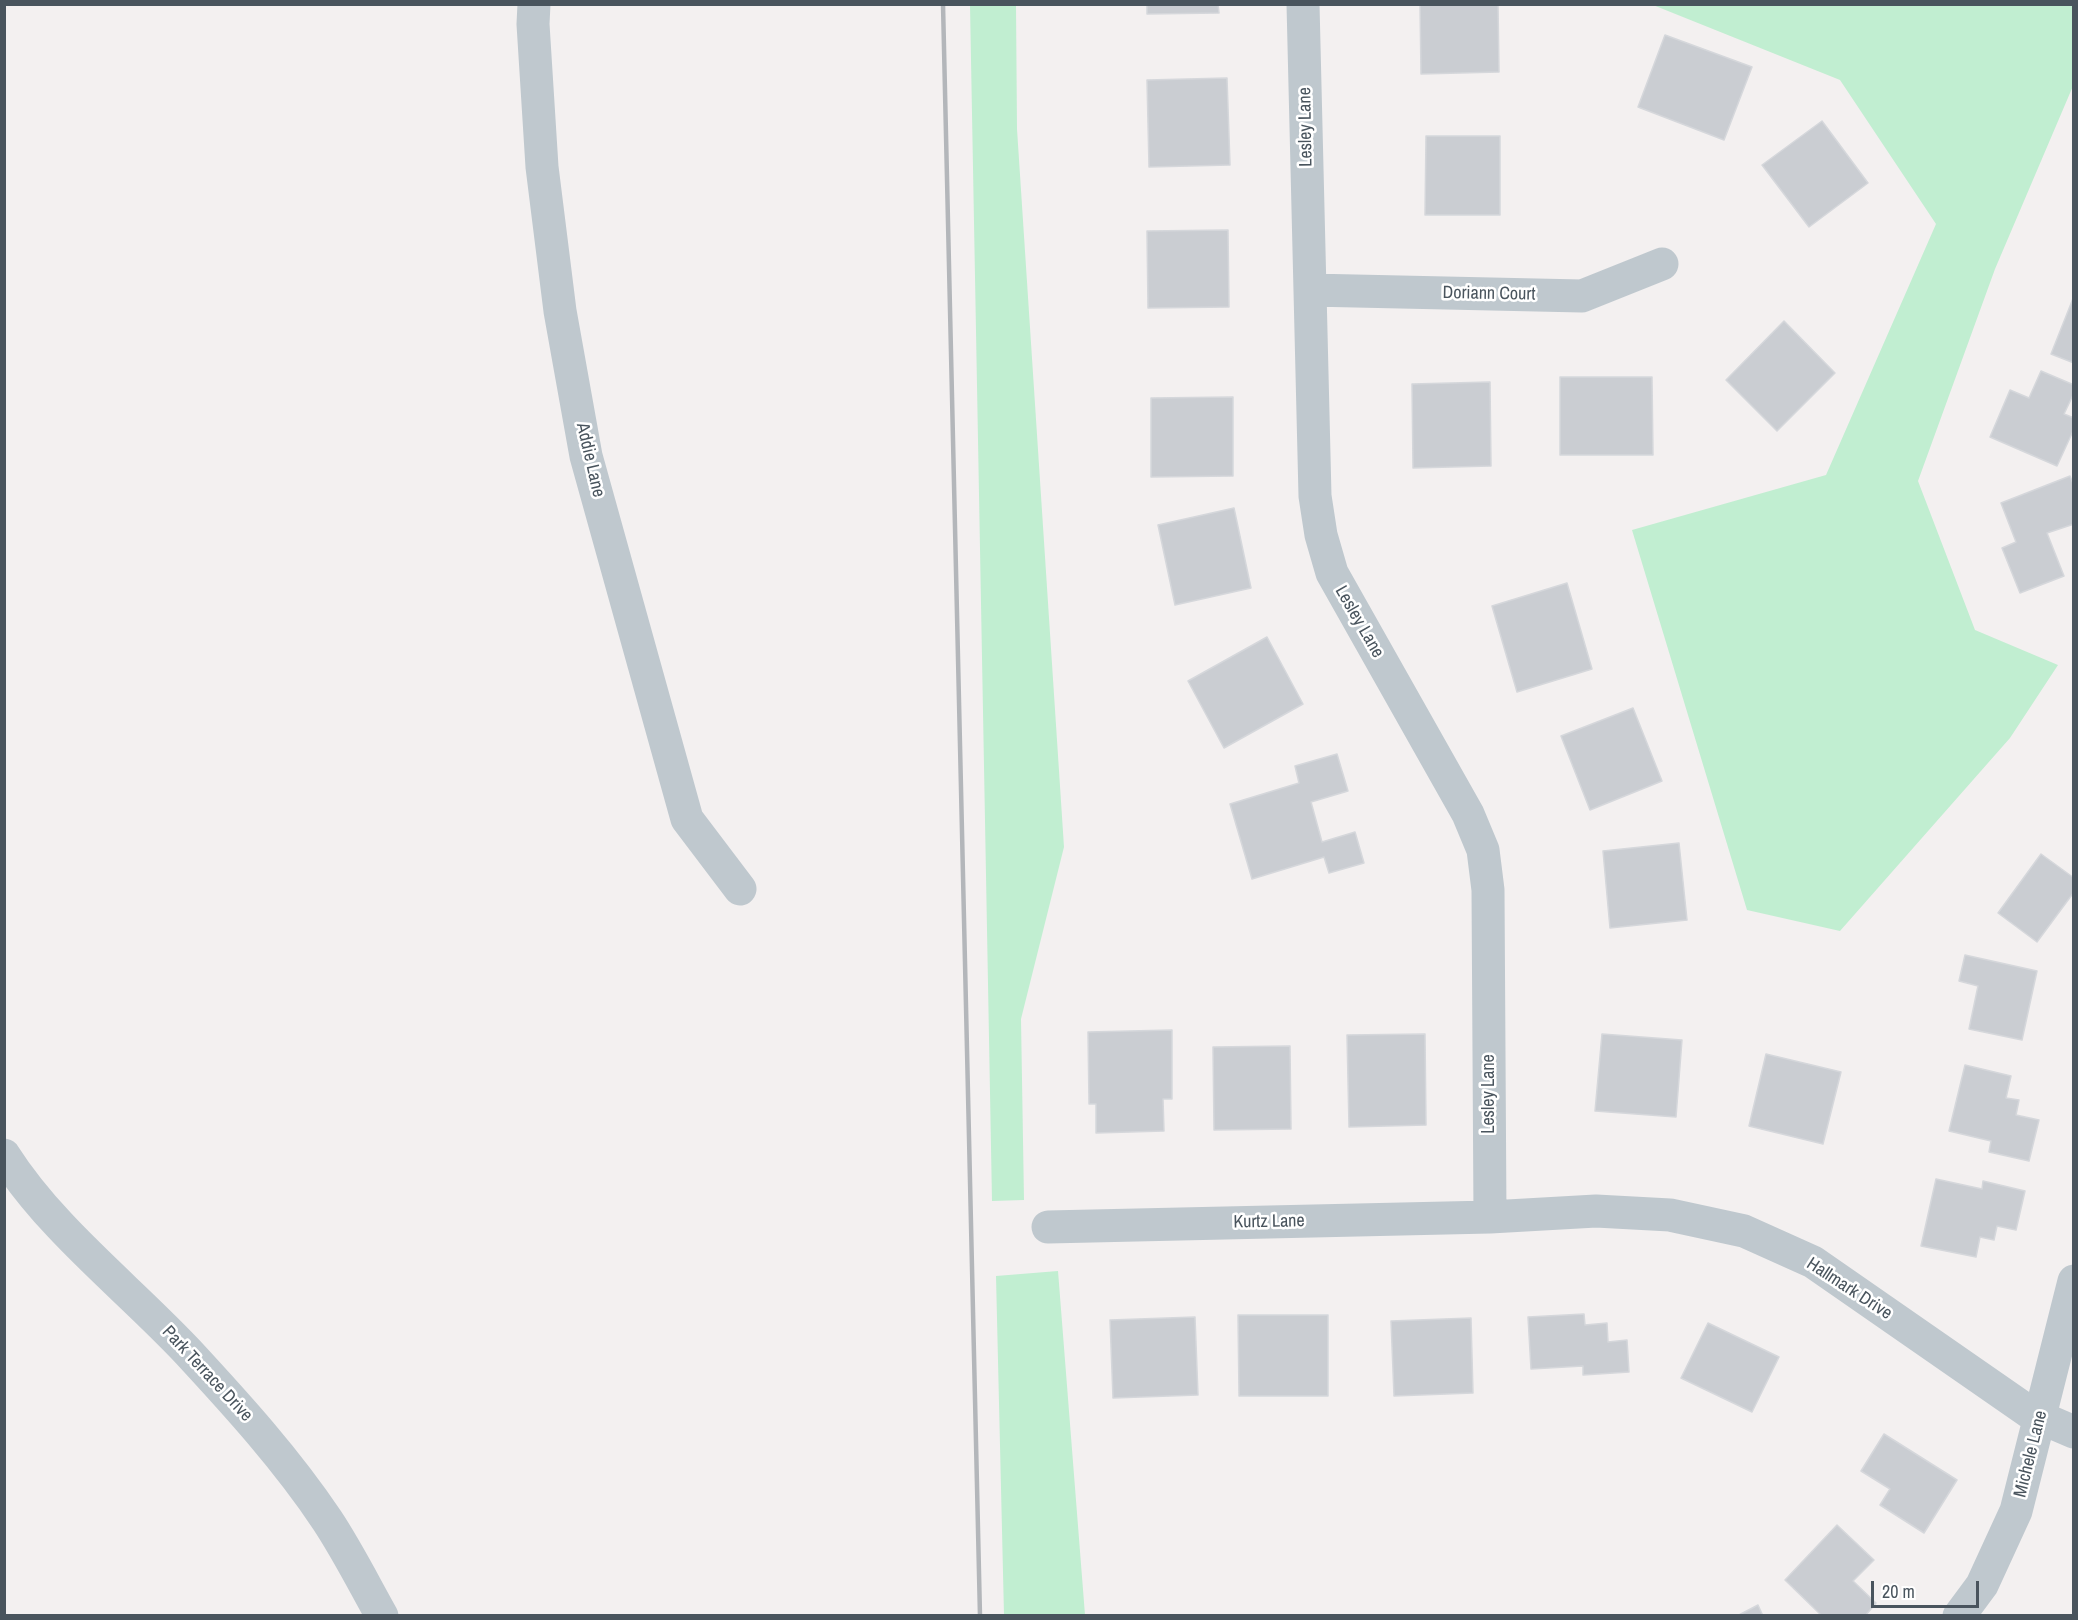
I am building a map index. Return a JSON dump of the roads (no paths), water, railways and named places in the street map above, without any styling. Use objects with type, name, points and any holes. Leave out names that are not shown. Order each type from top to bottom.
[{"type":"street","name":"Addie Lane","points":[[534,4],[532,24],[542,167],[560,311],[586,456],[687,819],[740,889]]},
{"type":"street","name":"Lesley Lane","points":[[1303,4],[1315,496],[1321,536],[1332,573],[1468,814],[1483,850],[1488,890],[1490,1217]]},
{"type":"street","name":"Doriann Court","points":[[1310,290],[1582,296],[1662,264]]},
{"type":"street","name":"Park Terrace Drive","points":[[4,1155],[19,1178],[61,1225],[187,1351],[260,1432],[327,1521],[382,1616]]},
{"type":"street","name":"Hallmark Drive","points":[[1490,1217],[1596,1211],[1670,1215],[1744,1231],[1813,1262],[2040,1418],[2073,1432]]},
{"type":"street","name":"Kurtz Lane","points":[[1048,1227],[1490,1217]]},
{"type":"street","name":"Michele Lane","points":[[1959,1616],[1982,1585],[2016,1511],[2073,1281]]},
{"type":"railway","points":[[943,4],[980,1616]]}]
